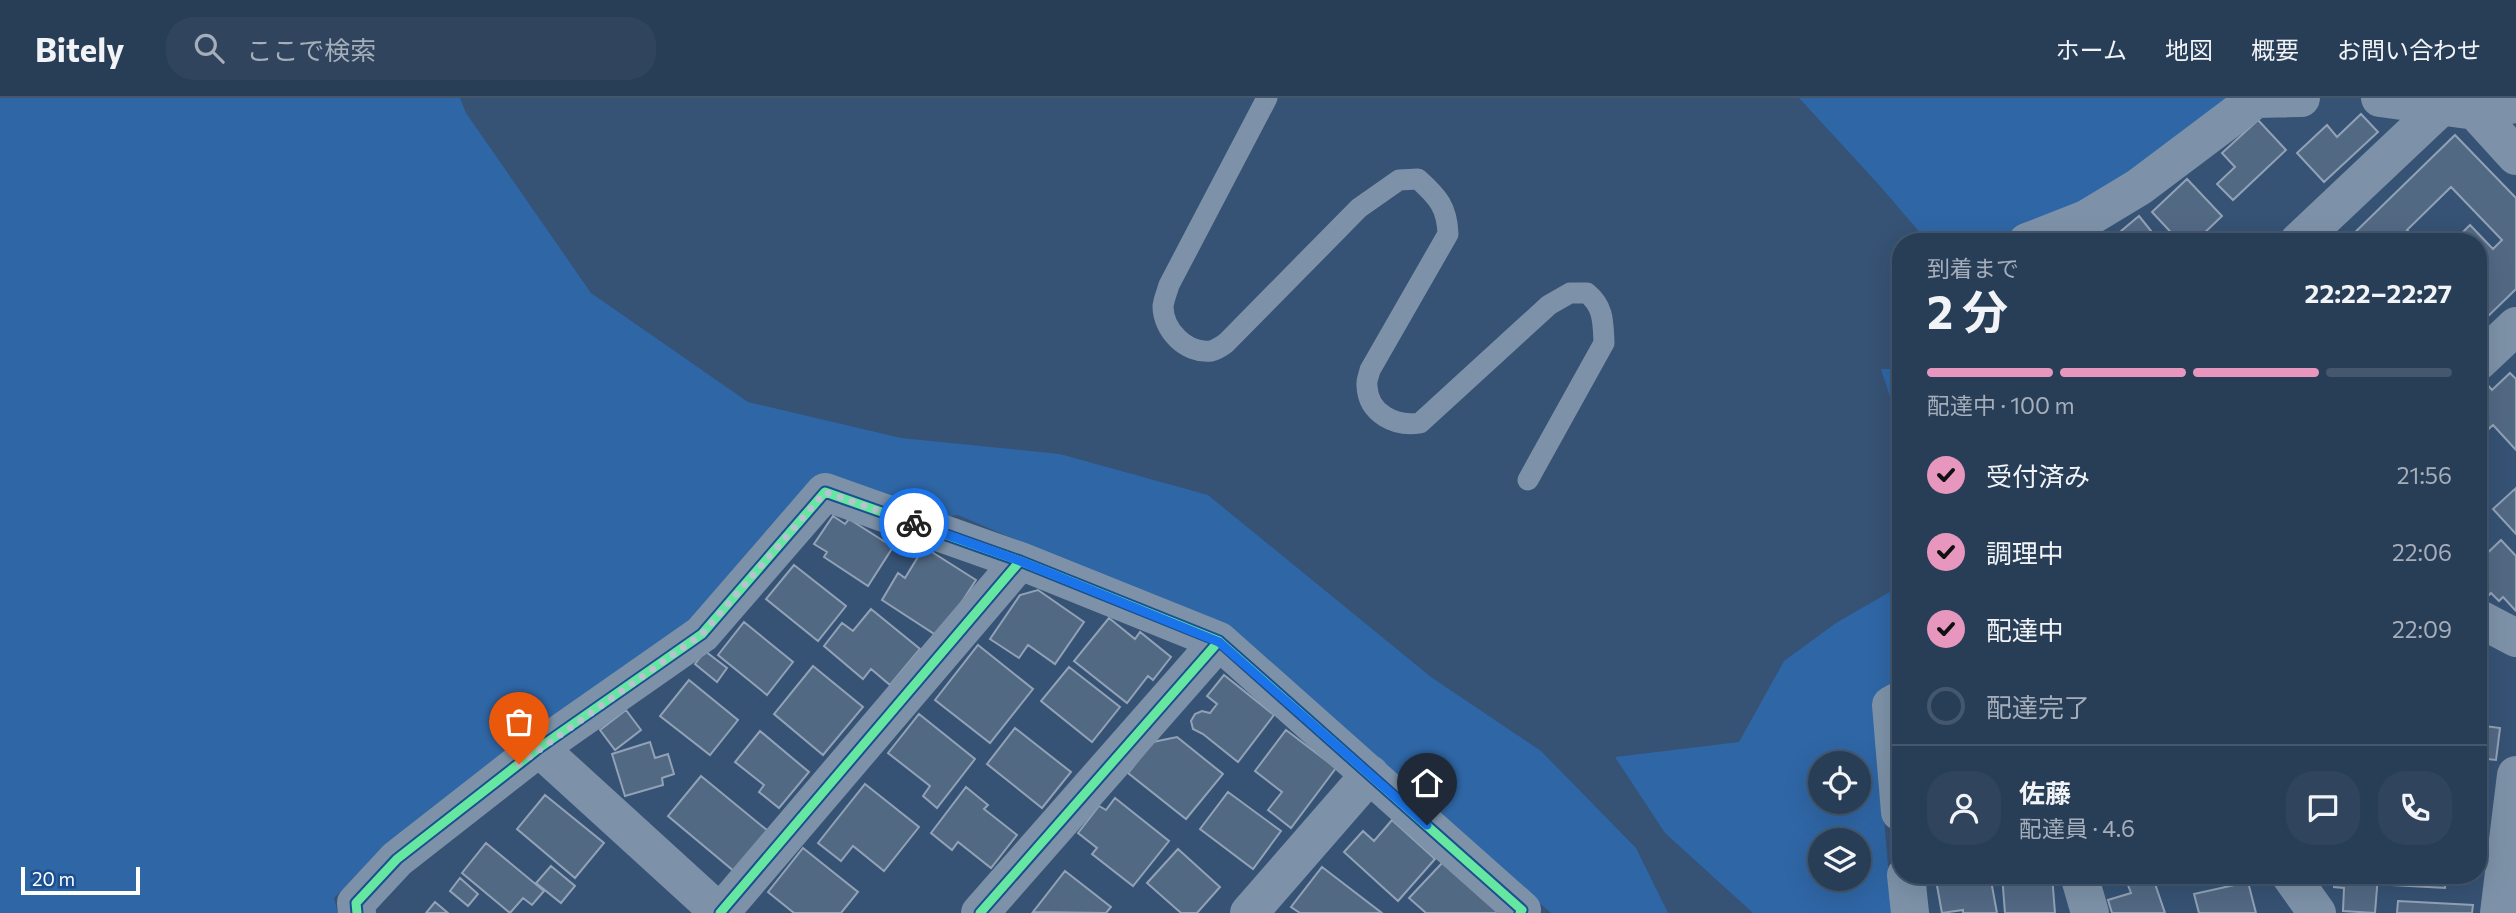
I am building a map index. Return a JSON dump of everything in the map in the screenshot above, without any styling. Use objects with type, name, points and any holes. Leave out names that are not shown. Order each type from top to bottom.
[{"type":"street","points":[[2049,233],[2086,219],[2139,187],[2256,99],[2301,98]]},
{"type":"street","points":[[2380,98],[2458,109],[2516,104]]},
{"type":"street","points":[[2458,109],[2516,156]]},
{"type":"street","points":[[2309,233],[2458,109]]},
{"type":"street","points":[[2487,353],[2516,326]]},
{"type":"street","points":[[357,913],[356,903],[397,859],[539,748],[702,634],[825,492],[1020,561],[1219,642],[1522,910],[1520,913]]},
{"type":"street","points":[[539,748],[720,913],[1020,561]]},
{"type":"street","points":[[2487,623],[2516,638]]},
{"type":"street","points":[[980,913],[1219,642]]},
{"type":"street","points":[[1249,913],[1370,774]]},
{"type":"street","points":[[2499,913],[2516,775]]},
{"type":"street","points":[[1907,884],[1910,913]]},
{"type":"street","points":[[2081,884],[2090,913]]},
{"type":"street","points":[[2296,884],[2317,913]]},
{"type":"lane","points":[[1267,98],[1169,285],[1163,304],[1165,321],[1176,339],[1192,348],[1212,351],[1226,343],[1359,208],[1399,180],[1418,179],[1431,190],[1447,214],[1448,234],[1370,370],[1367,386],[1371,405],[1385,417],[1405,425],[1420,423],[1549,305],[1570,293],[1587,293],[1598,303],[1603,319],[1604,343],[1528,480]]},
{"type":"shaded area","points":[[0,98],[460,98],[466,113],[591,293],[748,402],[901,438],[1060,454],[1208,495],[1431,677],[1541,751],[1636,848],[1668,913],[1551,913],[1226,630],[958,515],[927,520],[820,479],[695,621],[383,847],[334,898],[338,913],[0,913]]},
{"type":"shaded area","points":[[1799,98],[2237,98],[2083,208],[2018,233],[1920,233]]},
{"type":"shaded area","points":[[1881,369],[1892,369],[1892,403]]},
{"type":"shaded area","points":[[1892,591],[1892,690],[1874,700],[1892,913],[1753,913],[1665,833],[1615,757],[1739,742],[1784,661],[1836,623]]},
{"type":"building","points":[[2361,114],[2378,132],[2324,182],[2297,153],[2327,125],[2337,137]]},
{"type":"building","points":[[2258,120],[2286,150],[2233,200],[2217,184],[2235,167],[2222,153]]},
{"type":"building","points":[[2455,135],[2516,198],[2516,289],[2487,317],[2487,243],[2493,249],[2502,240],[2451,187],[2407,230],[2410,233],[2354,233]]},
{"type":"building","points":[[2187,179],[2222,216],[2204,233],[2172,233],[2152,212]]},
{"type":"building","points":[[2139,216],[2153,233],[2119,233]]},
{"type":"building","points":[[2470,225],[2478,233],[2462,233]]},
{"type":"building","points":[[2510,373],[2516,379],[2516,450],[2493,425],[2487,430],[2487,384],[2492,390]]},
{"type":"building","points":[[2516,488],[2516,534],[2493,509]]},
{"type":"building","points":[[833,516],[845,524],[849,519],[893,547],[868,586],[824,557],[827,552],[814,544]]},
{"type":"building","points":[[2501,540],[2516,556],[2516,611],[2503,597],[2499,601],[2491,593],[2487,597],[2487,553]]},
{"type":"building","points":[[924,547],[976,580],[939,637],[882,600],[898,573],[905,578]]},
{"type":"building","points":[[794,565],[846,606],[818,641],[766,599]]},
{"type":"building","points":[[1038,590],[1084,622],[1055,664],[1028,645],[1019,658],[990,639],[1020,595]]},
{"type":"building","points":[[871,609],[920,649],[890,685],[871,669],[863,679],[824,646],[842,623],[853,631]]},
{"type":"building","points":[[1109,618],[1135,639],[1140,632],[1171,657],[1153,680],[1148,676],[1127,703],[1074,661]]},
{"type":"building","points":[[744,622],[793,662],[767,695],[718,655]]},
{"type":"building","points":[[978,645],[1033,689],[990,743],[935,700]]},
{"type":"building","points":[[705,651],[727,668],[717,682],[695,664]]},
{"type":"building","points":[[813,666],[863,707],[823,755],[774,714]]},
{"type":"building","points":[[1069,667],[1120,707],[1092,742],[1041,701]]},
{"type":"building","points":[[1224,675],[1274,715],[1238,762],[1193,729],[1191,721],[1195,714],[1202,711],[1210,713],[1217,704],[1207,696]]},
{"type":"building","points":[[689,680],[738,720],[710,755],[660,716]]},
{"type":"building","points":[[626,710],[641,730],[615,750],[600,730]]},
{"type":"building","points":[[919,714],[975,759],[937,808],[923,796],[930,786],[888,753]]},
{"type":"building","points":[[2487,726],[2500,728],[2496,760],[2487,759]]},
{"type":"building","points":[[1015,728],[1071,772],[1042,808],[987,764]]},
{"type":"building","points":[[1286,730],[1336,768],[1291,828],[1268,810],[1282,792],[1255,771]]},
{"type":"building","points":[[760,731],[809,772],[779,808],[759,792],[764,785],[735,762]]},
{"type":"building","points":[[1177,737],[1223,774],[1186,819],[1128,773],[1153,742]]},
{"type":"building","points":[[650,742],[655,758],[668,754],[674,774],[662,778],[663,785],[625,796],[612,754]]},
{"type":"building","points":[[701,776],[768,831],[735,872],[668,816]]},
{"type":"building","points":[[865,784],[919,827],[884,871],[853,846],[841,861],[818,843]]},
{"type":"building","points":[[966,787],[988,805],[984,809],[1017,835],[991,868],[958,842],[952,850],[931,833]]},
{"type":"building","points":[[1228,792],[1281,831],[1253,869],[1200,829]]},
{"type":"building","points":[[545,795],[604,843],[575,878],[517,829]]},
{"type":"building","points":[[1115,798],[1169,841],[1133,886],[1092,854],[1097,848],[1078,833],[1099,806],[1106,810]]},
{"type":"building","points":[[1392,820],[1435,859],[1398,901],[1344,852],[1363,831],[1374,841]]},
{"type":"building","points":[[486,843],[544,891],[532,905],[523,898],[510,913],[462,873]]},
{"type":"building","points":[[803,848],[858,892],[841,913],[794,913],[768,892]]},
{"type":"building","points":[[1178,849],[1220,887],[1197,913],[1181,913],[1147,883]]},
{"type":"building","points":[[1443,862],[1499,913],[1426,913],[1409,898]]},
{"type":"building","points":[[551,866],[575,886],[561,903],[536,883]]},
{"type":"building","points":[[1322,867],[1382,913],[1300,913],[1291,907]]},
{"type":"building","points":[[1065,871],[1111,907],[1106,913],[1033,912]]},
{"type":"building","points":[[460,878],[478,894],[468,906],[450,891]]},
{"type":"building","points":[[1937,884],[1992,884],[1997,913],[1963,913],[1963,910],[1942,913]]},
{"type":"building","points":[[2003,884],[2053,884],[2055,913],[2005,913]]},
{"type":"building","points":[[2128,884],[2155,884],[2165,913],[2112,913],[2108,900],[2131,893]]},
{"type":"building","points":[[2249,884],[2256,913],[2199,913],[2194,894]]},
{"type":"building","points":[[2334,884],[2377,884],[2375,913],[2343,911],[2344,888],[2334,887]]},
{"type":"building","points":[[2392,884],[2445,884],[2445,888]]},
{"type":"building","points":[[2398,901],[2473,905],[2472,913],[2397,913]]},
{"type":"building","points":[[435,902],[448,913],[426,913]]},
{"type":"cycle path","points":[[357,913],[356,903],[397,859],[539,748],[702,634],[825,492],[1020,561],[1219,641],[1522,910],[1520,913]]},
{"type":"cycle path","points":[[720,913],[1020,561]]},
{"type":"cycle path","points":[[980,913],[1219,641]]},
{"type":"way so far","points":[[519,764],[702,634],[825,492],[914,523]]},
{"type":"route","points":[[914,523],[1020,561],[1219,642],[1427,825]]}]
